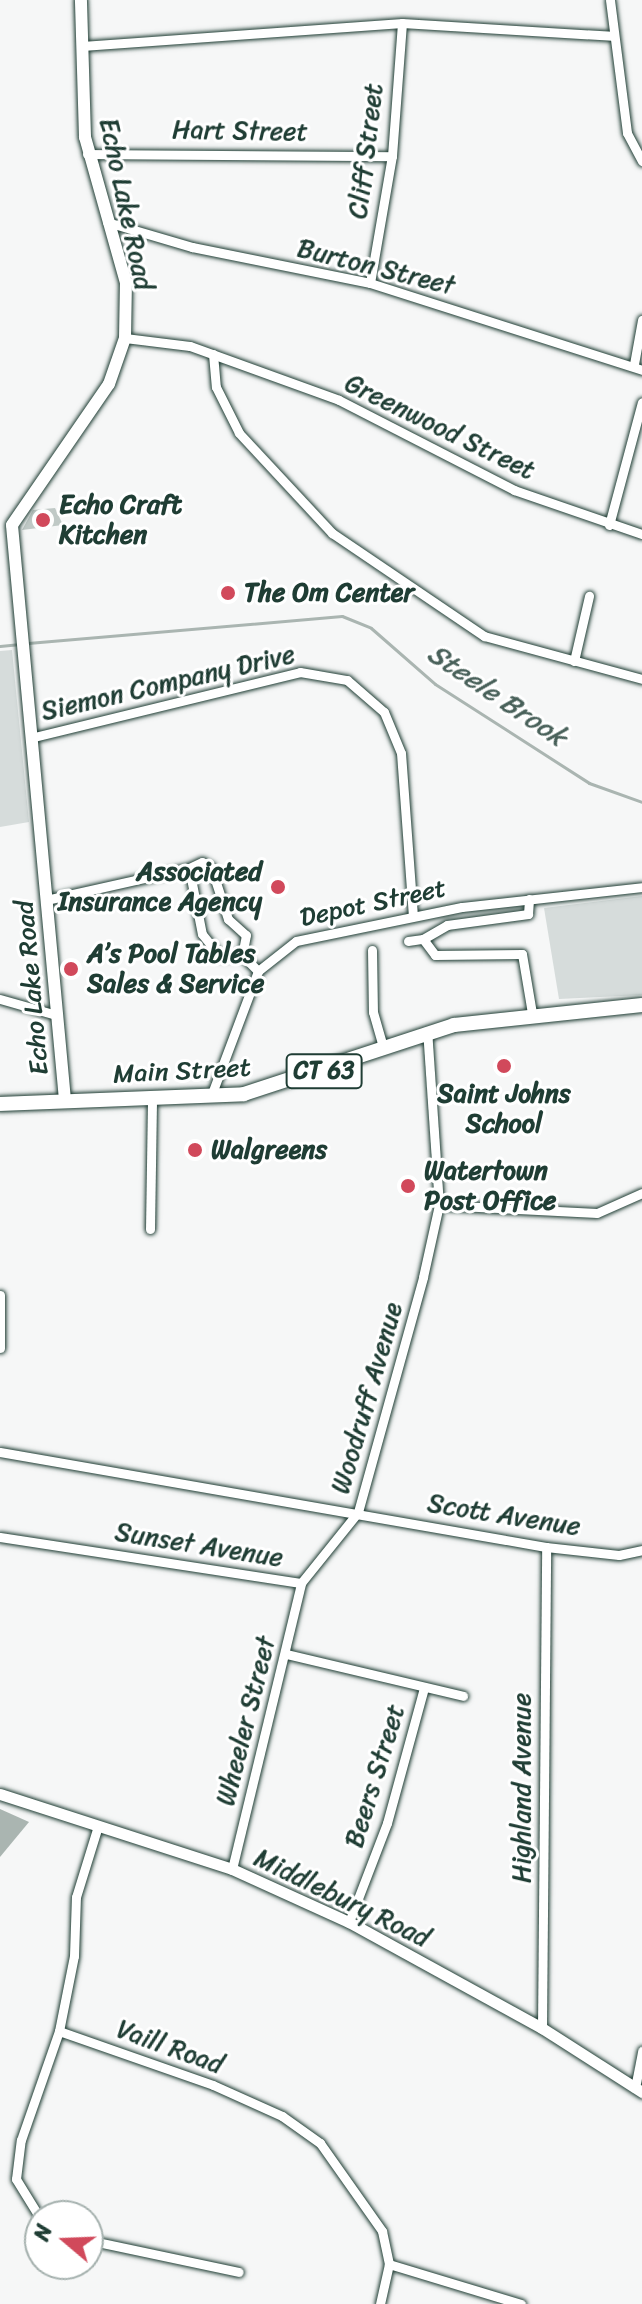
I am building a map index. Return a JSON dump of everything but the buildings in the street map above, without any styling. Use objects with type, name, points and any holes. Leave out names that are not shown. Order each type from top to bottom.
[{"type":"main road","name":"Echo Lake Road","points":[[65,1100],[6,523],[109,384],[125,338],[126,283],[87,154],[81,0]]},
{"type":"main road","name":"Main Street","points":[[0,1104],[264,1091],[427,1031],[532,1013],[642,1005]]},
{"type":"street","points":[[610,0],[612,36],[627,133],[642,161]]},
{"type":"street","points":[[82,46],[402,23],[612,36]]},
{"type":"street","name":"Cliff Street","points":[[370,283],[392,156],[402,23]]},
{"type":"street","name":"Hart Street","points":[[87,154],[392,156]]},
{"type":"street","name":"Burton Street","points":[[106,222],[192,247],[370,283],[638,367]]},
{"type":"street","points":[[638,367],[642,320]]},
{"type":"street","name":"Greenwood Street","points":[[125,338],[213,354],[339,400],[514,490],[642,534]]},
{"type":"street","points":[[213,354],[216,387],[239,433],[332,533],[484,636],[642,679]]},
{"type":"street","points":[[609,525],[642,402]]},
{"type":"street","points":[[574,661],[589,596]]},
{"type":"street","name":"Siemon Company Drive","points":[[30,738],[300,672],[347,680],[384,712],[401,753],[413,915]]},
{"type":"street","points":[[46,900],[189,868],[202,862],[211,867],[228,919],[246,935],[242,955]]},
{"type":"street","points":[[189,868],[202,934],[220,956],[242,955],[258,971]]},
{"type":"street","name":"Depot Street","points":[[211,1096],[258,971],[279,950],[309,936],[413,915],[642,887]]},
{"type":"street","points":[[408,941],[423,939],[447,925],[528,914],[529,899]]},
{"type":"street","points":[[423,939],[435,955],[522,954],[532,1013]]},
{"type":"street","points":[[372,950],[373,1012],[383,1047]]},
{"type":"street","points":[[0,999],[56,1015]]},
{"type":"street","name":"Woodruff Avenue","points":[[0,1452],[358,1512],[439,1205],[427,1031]]},
{"type":"street","points":[[150,1229],[152,1098]]},
{"type":"street","points":[[439,1205],[597,1213],[642,1193]]},
{"type":"street","points":[[0,1295],[0,1348]]},
{"type":"street","name":"Scott Avenue","points":[[358,1512],[546,1547],[619,1555],[642,1550]]},
{"type":"street","name":"Sunset Avenue","points":[[0,1537],[301,1583],[358,1512]]},
{"type":"street","name":"Highland Avenue","points":[[542,2028],[546,1547]]},
{"type":"street","name":"Wheeler Street","points":[[232,1869],[301,1583]]},
{"type":"street","points":[[286,1654],[463,1696]]},
{"type":"street","name":"Beers Street","points":[[349,1922],[387,1823],[424,1688]]},
{"type":"street","name":"Middlebury Road","points":[[0,1794],[97,1829],[232,1869],[349,1922],[542,2028],[639,2090]]},
{"type":"street","points":[[29,2200],[16,2179],[21,2140],[59,2031],[74,1956],[76,1897],[97,1829]]},
{"type":"street","name":"Vaill Road","points":[[59,2031],[282,2116],[320,2143],[356,2191],[382,2231],[389,2264]]},
{"type":"street","points":[[639,2090],[642,2051]]},
{"type":"street","points":[[104,2243],[239,2272]]},
{"type":"street","points":[[380,2304],[389,2264],[521,2304]]},
{"type":"shaded area","points":[[12,650],[29,822],[0,827],[0,651]]},
{"type":"shaded area","points":[[642,896],[642,995],[559,999],[544,908]]},
{"type":"shaded area","points":[[0,1809],[29,1822],[0,1857]]},
{"type":"waterway","name":"Steele Brook","points":[[28,643],[342,616],[371,628],[435,684],[589,783],[642,802]]},
{"type":"waterway","name":"Steele Brook","points":[[0,646],[20,644]]},
{"type":"place","name":"Echo Craft Kitchen","points":[[43,520]]},
{"type":"place","name":"The Om Center","points":[[228,593]]},
{"type":"place","name":"Associated Insurance Agency","points":[[278,887]]},
{"type":"place","name":"A’s Pool Tables Sales & Service","points":[[71,969]]},
{"type":"place","name":"Saint Johns School","points":[[504,1066]]},
{"type":"place","name":"Walgreens","points":[[195,1150]]},
{"type":"place","name":"Watertown Post Office","points":[[408,1186]]}]
